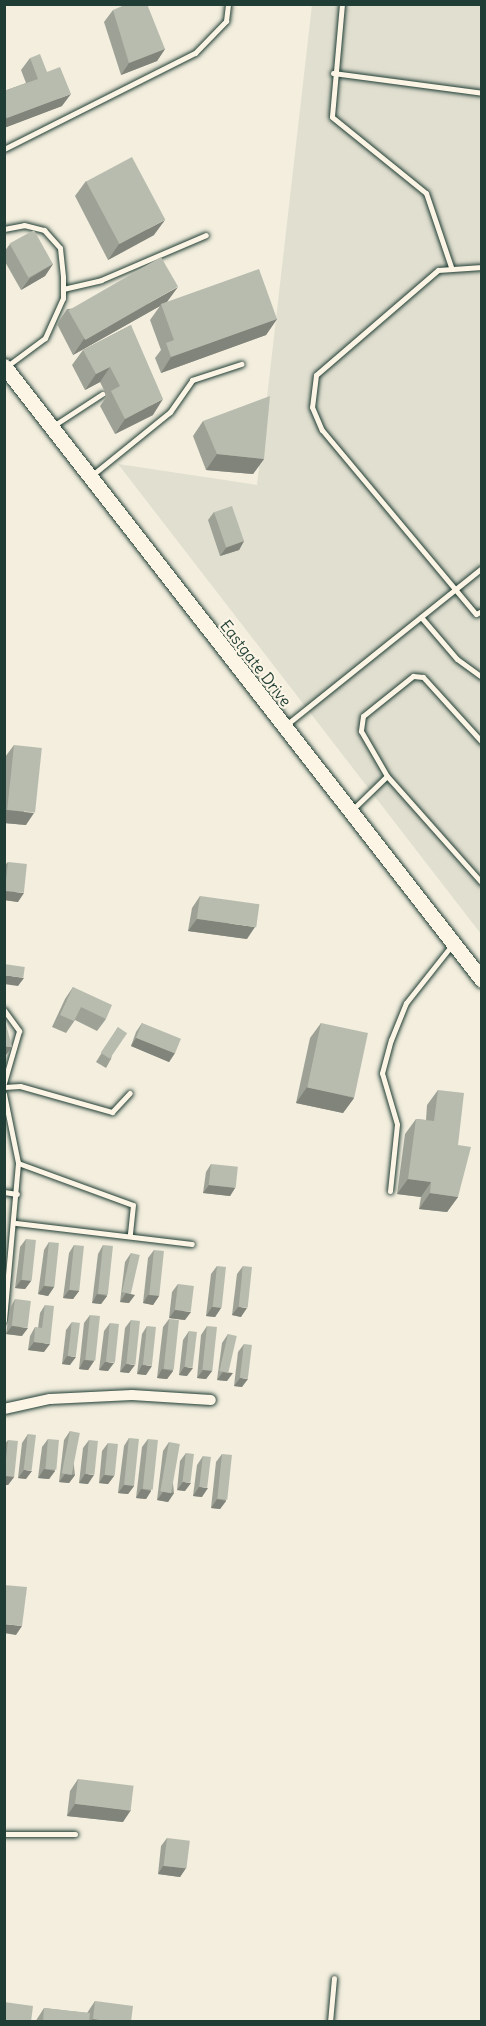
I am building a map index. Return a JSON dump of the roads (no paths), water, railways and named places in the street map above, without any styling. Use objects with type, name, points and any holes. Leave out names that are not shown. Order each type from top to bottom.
[{"type":"street","name":"Eastgate Drive","points":[[5,366],[282,728],[482,980]]},
{"type":"street","points":[[4,1409],[50,1399],[132,1395],[211,1400]]},
{"type":"lane","points":[[4,149],[195,54],[226,21],[228,4]]},
{"type":"lane","points":[[342,4],[333,73],[332,117],[426,194],[451,267]]},
{"type":"lane","points":[[333,73],[482,93]]},
{"type":"lane","points":[[4,229],[24,225],[44,230],[60,248],[63,289],[45,338],[5,366]]},
{"type":"lane","points":[[63,289],[101,280],[206,236]]},
{"type":"lane","points":[[482,267],[451,267],[438,270],[316,375],[312,407],[322,430],[476,614],[482,612]]},
{"type":"lane","points":[[90,477],[170,412],[192,380],[241,364]]},
{"type":"lane","points":[[52,427],[102,394]]},
{"type":"lane","points":[[282,728],[482,568]]},
{"type":"lane","points":[[421,616],[457,659],[482,677]]},
{"type":"lane","points":[[482,742],[433,685],[413,676],[363,716],[362,737],[387,776],[482,883]]},
{"type":"lane","points":[[350,812],[387,776]]},
{"type":"lane","points":[[390,1191],[397,1124],[382,1073],[390,1040],[406,1003],[452,945]]},
{"type":"lane","points":[[4,1010],[18,1031],[4,1085],[20,1086],[112,1112],[130,1093]]},
{"type":"lane","points":[[4,1094],[18,1163],[16,1223],[4,1320]]},
{"type":"lane","points":[[18,1163],[133,1205],[130,1236]]},
{"type":"lane","points":[[4,1192],[17,1194]]},
{"type":"lane","points":[[16,1223],[192,1244]]},
{"type":"lane","points":[[4,1834],[75,1834]]},
{"type":"lane","points":[[330,2022],[334,1978]]}]
